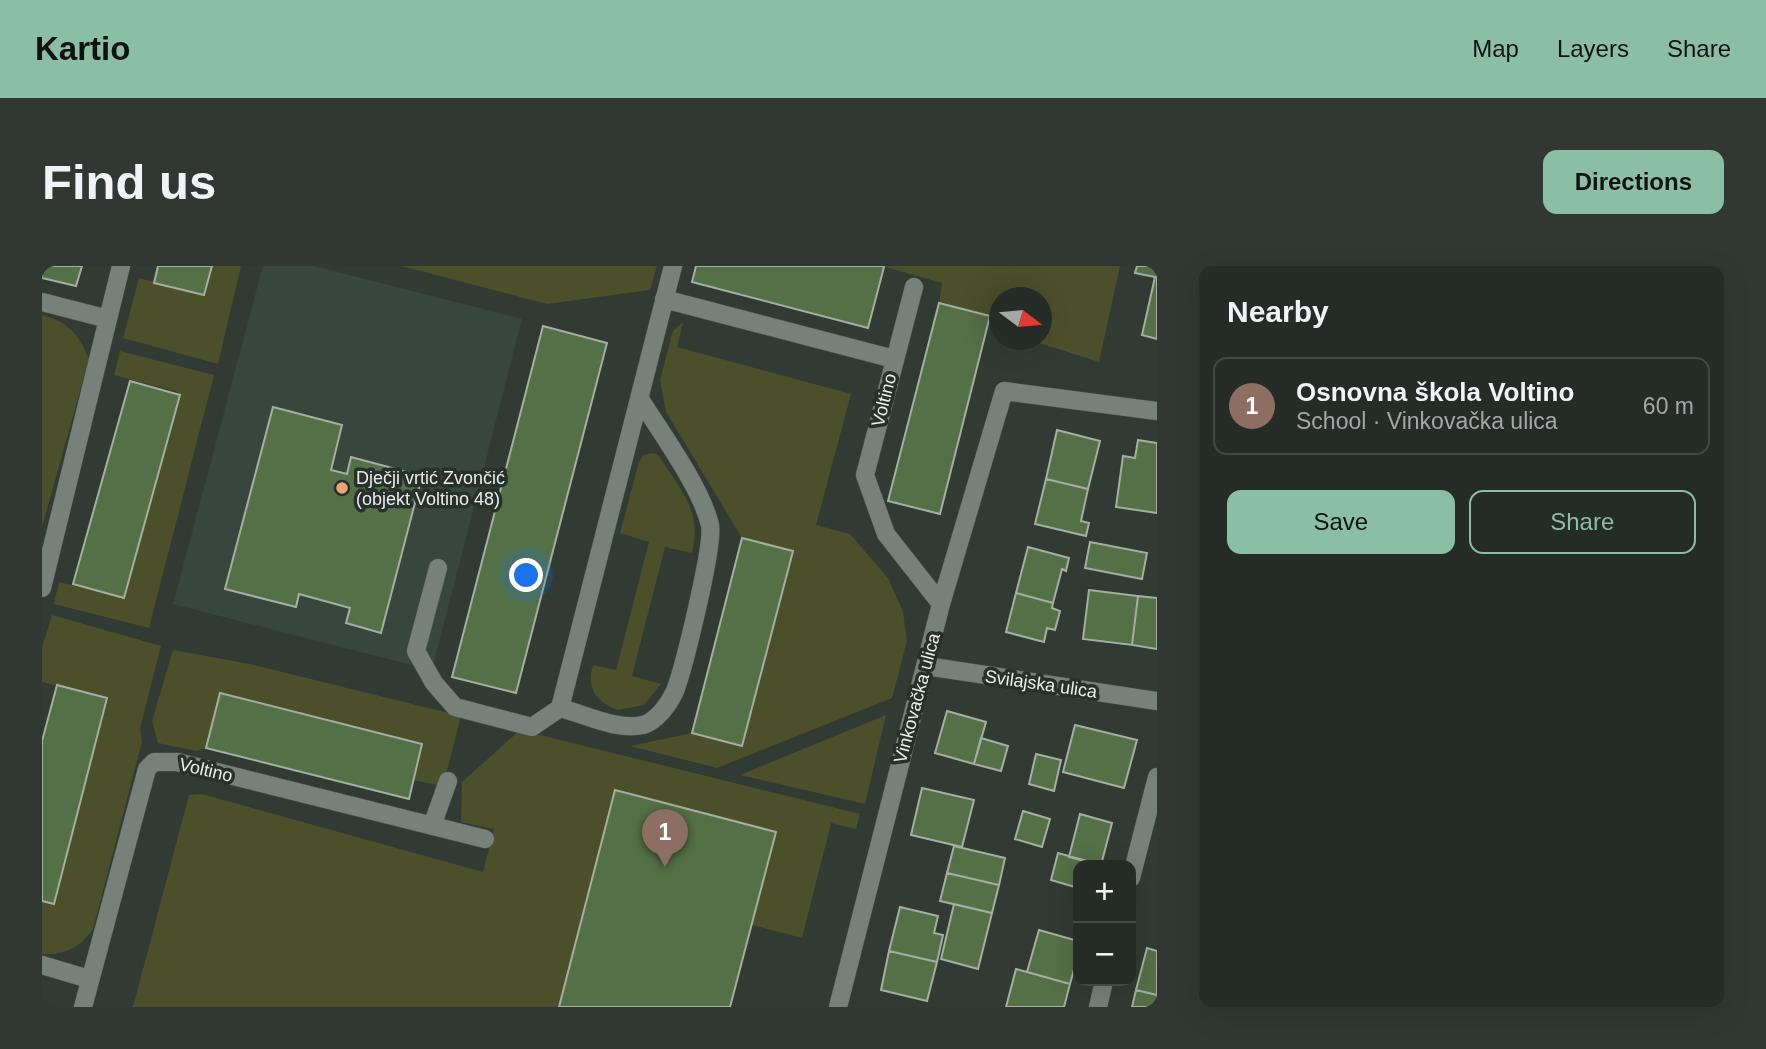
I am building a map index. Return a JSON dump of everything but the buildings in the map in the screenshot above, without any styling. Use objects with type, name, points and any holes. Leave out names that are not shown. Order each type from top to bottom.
[{"type":"street","points":[[42,588],[121,266]]},
{"type":"street","points":[[438,568],[415,651],[434,683],[455,708],[533,727],[560,708],[673,266]]},
{"type":"street","points":[[894,359],[914,286]]},
{"type":"street","name":"Voltino","points":[[664,299],[894,359],[865,475],[886,534],[941,604]]},
{"type":"street","points":[[42,302],[108,319]]},
{"type":"street","name":"Vinkovačka ulica","points":[[838,1007],[941,604],[1004,391],[1157,411]]},
{"type":"street","points":[[560,708],[623,725],[644,724],[661,714],[674,691],[695,612],[711,540],[710,524],[688,477],[640,399]]},
{"type":"street","name":"Svilajska ulica","points":[[926,666],[1157,701]]},
{"type":"street","name":"Voltino","points":[[89,979],[147,769],[153,762],[177,762],[485,839]]},
{"type":"street","points":[[1136,860],[1157,776]]},
{"type":"street","points":[[432,826],[448,781]]},
{"type":"street","points":[[42,965],[89,979],[83,1007]]},
{"type":"street","points":[[1098,1007],[1103,986]]},
{"type":"shaded area","name":"Dječji vrtić Zvončić (objekt Voltino 48)","points":[[263,266],[314,266],[522,319],[432,670],[173,604]]},
{"type":"green space","points":[[212,266],[241,266],[218,364],[123,338],[139,278],[204,295]]},
{"type":"green space","points":[[401,266],[657,266],[650,290],[547,304]]},
{"type":"green space","points":[[882,266],[1120,266],[1099,362],[1052,347],[1052,287],[989,287],[989,316],[939,303],[942,283]]},
{"type":"green space","points":[[42,315],[59,321],[72,330],[89,359],[42,527]]},
{"type":"green space","points":[[683,322],[677,347],[851,394],[816,525],[850,534],[888,578],[903,612],[907,641],[892,698],[717,768],[630,746],[692,733],[742,746],[793,551],[742,538],[666,412],[660,380],[673,331]]},
{"type":"green space","points":[[120,351],[214,375],[149,628],[54,604],[59,582],[125,598],[178,392],[114,375]]},
{"type":"green space","points":[[654,453],[659,456],[688,501],[695,538],[692,553],[665,547],[632,676],[661,684],[644,705],[618,710],[604,703],[595,693],[591,673],[593,665],[616,670],[649,542],[620,533],[639,462],[643,455]]},
{"type":"green space","points":[[52,615],[161,646],[140,729],[142,742],[93,929],[83,941],[65,952],[42,954],[42,901],[54,904],[107,698],[42,682],[42,648]]},
{"type":"green space","points":[[173,650],[250,664],[461,716],[446,774],[438,785],[413,780],[422,744],[220,693],[206,748],[196,751],[158,743],[152,721]]},
{"type":"green space","points":[[886,715],[865,804],[740,775]]},
{"type":"green space","points":[[520,730],[860,814],[856,829],[831,823],[802,938],[752,925],[776,832],[615,790],[559,1007],[133,1007],[189,795],[202,794],[483,872],[494,829],[461,822],[462,782]]},
{"type":"place","name":"Dječji vrtić Zvončić (objekt Voltino 48)","points":[[342,488]]},
{"type":"place","name":"Osnovna škola Voltino","points":[[665,867]]}]
